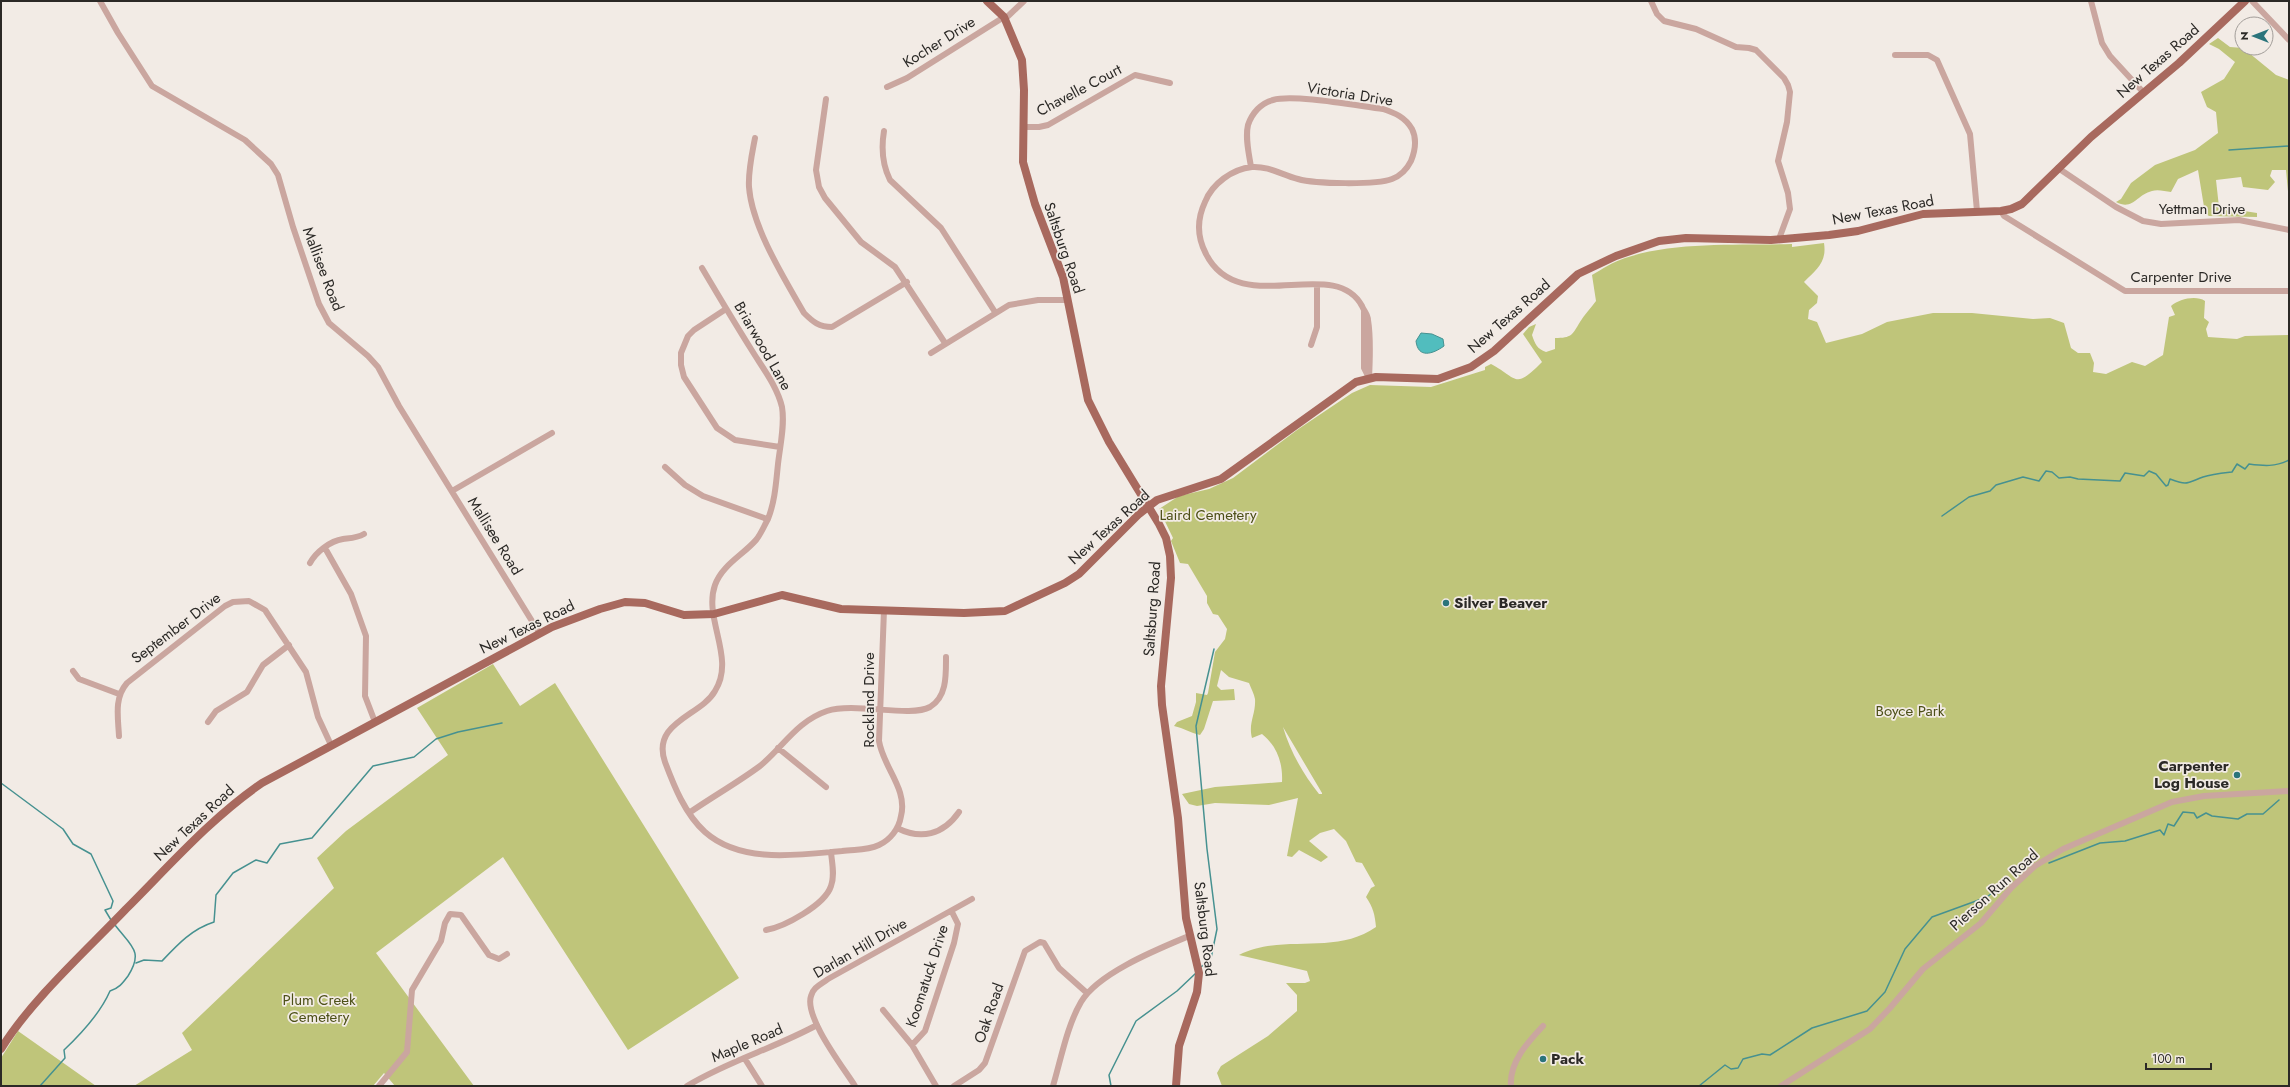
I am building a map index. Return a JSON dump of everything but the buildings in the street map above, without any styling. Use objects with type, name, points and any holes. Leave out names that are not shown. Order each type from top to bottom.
[{"type":"main road","name":"Saltsburg Road","points":[[987,1],[1004,18],[1022,60],[1024,90],[1022,127],[1026,174],[1035,204],[1063,277],[1082,381],[1089,403],[1109,442],[1149,506],[1166,538],[1170,556],[1171,578],[1161,686],[1178,818],[1189,936],[1199,969],[1196,992],[1179,1046],[1176,1086]]},
{"type":"main road","name":"New Texas Road","points":[[1,1050],[17,1025],[68,970],[224,811],[262,783],[540,634],[572,619],[624,602],[645,604],[684,615],[714,614],[782,595],[832,608],[964,613],[1005,612],[1065,583],[1079,574],[1149,506],[1163,496],[1202,487],[1221,479],[1344,389],[1369,378],[1438,379],[1471,367],[1494,351],[1578,274],[1616,256],[1642,246],[1686,238],[1779,239],[1849,233],[1923,214],[2001,211],[2022,204],[2091,137],[2144,93],[2245,1]]},
{"type":"street","name":"Mallisee Road","points":[[100,1],[152,86],[245,140],[271,164],[278,175],[295,233],[319,304],[329,322],[368,356],[378,367],[399,406],[540,634]]},
{"type":"street","name":"Kocher Drive","points":[[887,87],[907,78],[1004,18],[1024,1]]},
{"type":"street","points":[[1651,1],[1657,14],[1664,20],[1696,29],[1736,47],[1756,50],[1784,78],[1788,85],[1790,92],[1787,122],[1778,161],[1788,193],[1790,209],[1779,239]]},
{"type":"street","points":[[2091,1],[2102,43],[2110,56],[2144,93]]},
{"type":"street","points":[[2252,1],[2289,40]]},
{"type":"street","points":[[1895,54],[1928,55],[1937,60],[1970,134],[1977,211]]},
{"type":"street","name":"Chavelle Court","points":[[1022,127],[1039,127],[1048,125],[1135,75],[1170,83]]},
{"type":"street","name":"Victoria Drive","points":[[1280,98],[1383,109],[1395,113],[1406,120],[1412,130],[1415,141],[1414,154],[1408,167],[1392,179],[1381,182],[1315,182],[1299,179],[1264,168],[1251,167],[1247,134],[1252,116],[1266,103],[1280,98]]},
{"type":"street","points":[[826,99],[816,170],[819,187],[825,198],[861,242],[890,262],[907,282],[945,343]]},
{"type":"street","points":[[884,131],[883,158],[885,170],[890,180],[941,228],[995,312]]},
{"type":"street","points":[[755,138],[749,176],[753,206],[773,256],[804,313],[810,319],[816,324],[832,327],[907,282]]},
{"type":"street","points":[[1251,167],[1238,171],[1223,179],[1213,188],[1205,200],[1200,212],[1199,227],[1200,239],[1208,259],[1225,276],[1241,284],[1257,286],[1317,285],[1332,286],[1347,290],[1360,303],[1364,310],[1364,368],[1369,378]]},
{"type":"street","name":"Yettman Drive","points":[[2058,168],[2099,196],[2143,221],[2161,224],[2239,220],[2289,230]]},
{"type":"street","name":"Carpenter Drive","points":[[2001,211],[2004,216],[2125,291],[2289,290]]},
{"type":"street","name":"Briarwood Lane","points":[[702,268],[778,396],[783,416],[775,497],[768,519],[757,538],[720,573],[713,594],[714,614]]},
{"type":"street","points":[[1311,345],[1317,327],[1317,285]]},
{"type":"street","points":[[931,353],[995,312],[1021,301],[1068,300]]},
{"type":"street","points":[[726,309],[694,330],[688,336],[681,353],[681,365],[684,377],[710,420],[721,431],[736,440],[748,444],[780,447]]},
{"type":"street","points":[[452,491],[552,433]]},
{"type":"street","points":[[665,467],[685,485],[704,496],[768,519]]},
{"type":"street","points":[[310,563],[315,554],[339,540],[357,537],[364,534]]},
{"type":"street","points":[[325,548],[351,594],[366,636],[365,696],[376,722]]},
{"type":"street","name":"September Drive","points":[[119,694],[127,683],[215,613],[233,602],[249,601],[258,604],[265,610],[306,672],[318,717],[332,745]]},
{"type":"street","name":"Rockland Drive","points":[[884,610],[879,709],[880,750],[902,800],[902,815],[897,828]]},
{"type":"street","points":[[714,614],[721,654],[721,678],[708,701],[672,726],[664,747],[665,762],[689,813],[710,836],[731,847],[749,853],[811,855],[865,850],[875,847],[888,839],[897,828],[915,835],[926,835],[952,820],[959,812]]},
{"type":"street","points":[[208,722],[216,711],[247,692],[263,665],[288,645]]},
{"type":"street","points":[[689,813],[759,766],[797,728],[828,711],[842,707],[920,710],[931,706],[941,696],[944,688],[946,658]]},
{"type":"street","points":[[73,671],[79,679],[119,694],[119,736]]},
{"type":"street","points":[[778,748],[826,787]]},
{"type":"street","name":"Pierson Run Road","points":[[1781,1086],[1870,1029],[1923,969],[1981,922],[2011,888],[2035,866],[2063,849],[2172,802],[2206,796],[2289,791]]},
{"type":"street","points":[[766,930],[778,928],[815,905],[827,895],[832,885],[834,869],[831,852]]},
{"type":"street","name":"Darlan Hill Drive","points":[[855,1086],[817,1025],[810,1009],[810,996],[816,987],[952,912],[972,899]]},
{"type":"street","name":"Koomatuck Drive","points":[[912,1045],[925,1031],[954,943],[958,924],[952,912]]},
{"type":"street","points":[[379,1086],[407,1052],[412,990],[441,941],[445,923],[450,914],[461,915],[489,955],[499,959],[507,954]]},
{"type":"street","points":[[1053,1086],[1070,1030],[1080,1003],[1087,993],[1127,965],[1189,936]]},
{"type":"street","name":"Oak Road","points":[[954,1086],[979,1070],[985,1063],[997,1034],[1022,956],[1026,951],[1040,942],[1044,943],[1059,968],[1087,993]]},
{"type":"street","points":[[883,1010],[912,1045],[936,1086]]},
{"type":"street","name":"Maple Road","points":[[688,1086],[717,1069],[745,1059],[797,1036],[817,1025]]},
{"type":"street","points":[[1511,1086],[1513,1066],[1529,1041],[1543,1026]]},
{"type":"street","points":[[745,1059],[762,1086]]},
{"type":"green space","points":[[2218,38],[2230,47],[2234,47],[2234,56],[2253,56],[2276,75],[2289,80],[2289,202],[2286,170],[2272,170],[2270,176],[2275,182],[2268,190],[2243,187],[2241,177],[2216,180],[2219,207],[2257,213],[2257,217],[2209,216],[2205,213],[2198,170],[2178,179],[2171,192],[2154,190],[2131,204],[2127,205],[2116,202],[2121,199],[2131,183],[2155,165],[2195,150],[2218,133],[2216,112],[2207,107],[2201,92],[2224,79],[2235,62],[2219,49],[2209,44]]},
{"type":"green space","name":"Boyce Park","points":[[1824,243],[1825,250],[1820,265],[1804,282],[1818,296],[1817,303],[1809,310],[1808,319],[1817,322],[1826,343],[1862,334],[1887,322],[1933,313],[1972,313],[2033,319],[2050,318],[2064,323],[2071,348],[2078,353],[2090,353],[2094,363],[2093,372],[2106,374],[2132,362],[2145,366],[2163,355],[2169,317],[2175,315],[2171,306],[2183,300],[2192,298],[2205,301],[2204,318],[2209,322],[2206,329],[2208,337],[2237,339],[2245,336],[2289,335],[2289,1086],[1222,1086],[1217,1073],[1221,1066],[1268,1036],[1297,1011],[1297,995],[1286,983],[1305,983],[1310,981],[1307,971],[1239,955],[1272,945],[1326,943],[1343,941],[1360,936],[1376,927],[1373,911],[1366,897],[1371,888],[1375,886],[1362,863],[1356,862],[1346,841],[1334,829],[1320,833],[1309,841],[1328,857],[1321,862],[1299,850],[1292,857],[1287,856],[1298,798],[1269,805],[1215,803],[1197,806],[1189,804],[1182,794],[1215,787],[1282,782],[1282,775],[1278,755],[1272,744],[1262,734],[1252,738],[1251,723],[1255,699],[1249,683],[1229,677],[1221,670],[1217,686],[1221,690],[1234,689],[1235,700],[1213,701],[1204,729],[1200,735],[1174,726],[1177,722],[1192,716],[1196,702],[1196,693],[1207,695],[1215,652],[1225,639],[1227,629],[1218,615],[1213,614],[1207,603],[1207,596],[1188,564],[1180,563],[1171,541],[1173,538],[1159,509],[1179,496],[1209,489],[1233,478],[1297,430],[1352,393],[1370,385],[1431,387],[1485,370],[1485,367],[1491,364],[1516,379],[1521,379],[1533,371],[1542,362],[1523,334],[1529,327],[1536,324],[1532,335],[1534,341],[1540,349],[1546,352],[1555,349],[1555,338],[1571,335],[1596,301],[1592,275],[1625,258],[1665,249],[1707,245],[1792,244],[1792,247]],"holes":[[[1283,727],[1322,793],[1319,794],[1302,770],[1289,745]]]},
{"type":"green space","name":"Plum Creek Cemetery","points":[[493,664],[520,706],[555,683],[739,978],[628,1050],[503,857],[376,953],[474,1086],[395,1086],[384,1073],[373,1086],[134,1086],[192,1050],[182,1033],[334,888],[317,858],[346,831],[448,755],[417,708]]},
{"type":"green space","points":[[18,1031],[96,1086],[1,1086],[1,1058]]},
{"type":"water","points":[[1421,333],[1432,334],[1443,339],[1444,346],[1431,353],[1423,353],[1417,347],[1416,341]]},
{"type":"waterway","points":[[2229,150],[2289,146]]},
{"type":"waterway","points":[[1942,516],[1969,497],[1990,491],[1996,485],[2023,477],[2039,481],[2046,471],[2052,472],[2059,478],[2070,477],[2078,479],[2120,481],[2125,473],[2144,476],[2149,471],[2156,474],[2166,486],[2168,485],[2170,479],[2187,483],[2206,476],[2232,472],[2237,464],[2245,469],[2249,464],[2269,465],[2279,464],[2289,460]]},
{"type":"waterway","points":[[1201,967],[1211,958],[1217,929],[1207,849],[1196,726],[1214,649]]},
{"type":"waterway","points":[[136,963],[144,960],[162,961],[192,933],[214,922],[216,895],[233,873],[256,860],[267,863],[280,844],[312,838],[373,766],[414,757],[436,739],[458,732],[502,723]]},
{"type":"waterway","points":[[1,783],[63,829],[73,844],[91,854],[113,901],[111,908],[105,910],[111,920]]},
{"type":"waterway","points":[[2049,863],[2100,843],[2125,841],[2160,830],[2164,835],[2168,824],[2174,826],[2183,812],[2194,813],[2197,818],[2206,813],[2212,816],[2238,819],[2247,814],[2263,814],[2279,800]]},
{"type":"waterway","points":[[1699,1086],[1725,1065],[1731,1069],[1738,1068],[1743,1059],[1762,1054],[1770,1055],[1812,1028],[1867,1011],[1885,992],[1905,949],[1932,917],[1987,897],[2008,880]]},
{"type":"waterway","points":[[40,1086],[65,1058],[64,1050],[90,1023],[101,1008],[110,991],[116,989],[122,983],[133,967],[135,960],[134,949],[115,925]]},
{"type":"waterway","points":[[1111,1086],[1109,1075],[1136,1021],[1177,991],[1196,973]]},
{"type":"place","name":"Silver Beaver","points":[[1446,603]]},
{"type":"place","name":"Carpenter Log House","points":[[2237,775]]},
{"type":"place","name":"Pack","points":[[1543,1059]]},
{"type":"park label","name":"Laird Cemetery","points":[[1208,515]]}]
